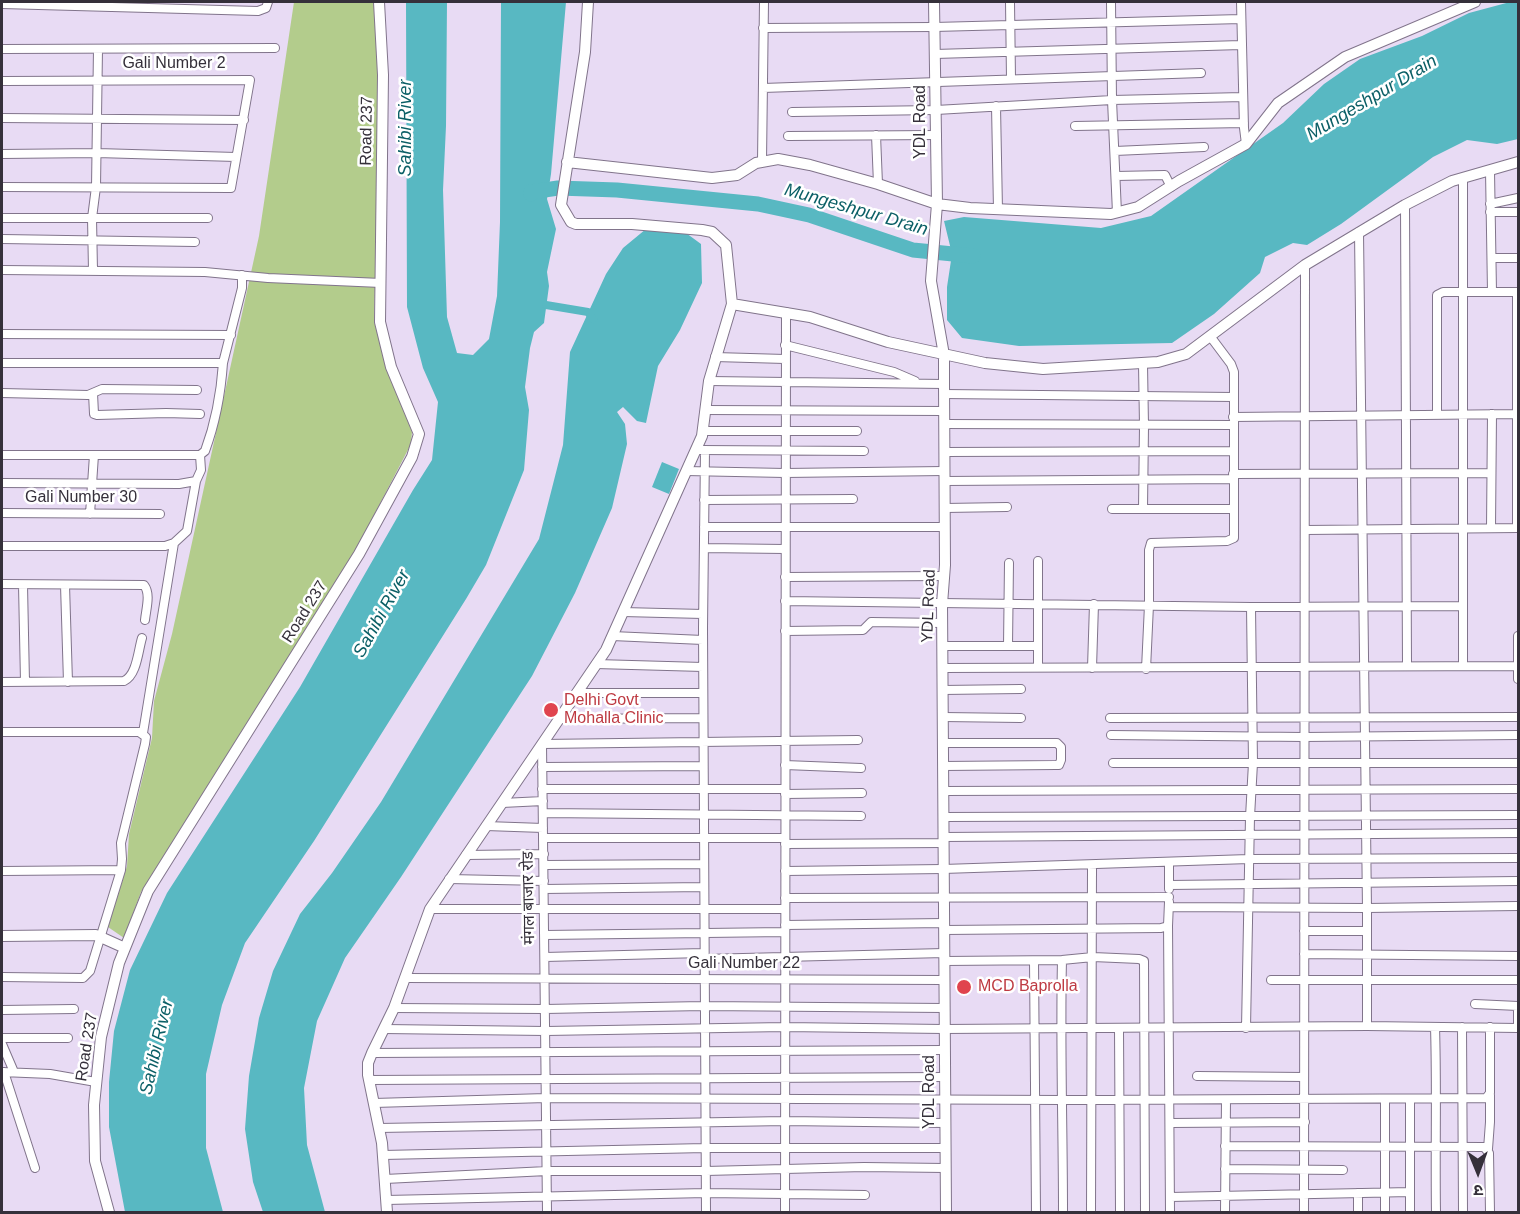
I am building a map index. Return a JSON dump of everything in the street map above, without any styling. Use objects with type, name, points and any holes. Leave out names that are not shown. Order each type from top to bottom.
[{"type":"street","points":[[2,4],[258,11],[266,8],[268,2]]},
{"type":"street","name":"Road 237","points":[[109,1212],[95,1161],[96,1082],[100,1037],[119,963],[148,891],[359,554],[412,457],[419,434],[391,367],[380,322],[383,75],[379,2]]},
{"type":"street","points":[[588,2],[585,52],[561,206],[571,222],[576,224],[632,224],[712,232],[726,245],[732,304],[708,381],[700,450],[704,471],[703,956],[706,1212]]},
{"type":"street","points":[[762,161],[764,2]]},
{"type":"street","name":"YDL Road","points":[[934,2],[937,204],[931,267],[944,355],[945,527],[942,690],[946,1212]]},
{"type":"street","points":[[1010,2],[1011,79]]},
{"type":"street","points":[[1111,2],[1117,213]]},
{"type":"street","points":[[1241,2],[1246,144]]},
{"type":"street","points":[[567,162],[712,178],[737,175],[762,161],[778,159],[810,165],[878,184],[937,204],[998,210],[1117,213],[1138,207],[1246,144],[1278,104],[1345,57],[1475,2]]},
{"type":"street","points":[[763,28],[934,27],[1241,20]]},
{"type":"street","points":[[2,43],[2,54]]},
{"type":"street","points":[[935,54],[1241,45]]},
{"type":"street","points":[[2,49],[275,48]]},
{"type":"street","points":[[93,271],[92,218],[96,187],[98,49]]},
{"type":"street","points":[[763,88],[1201,73]]},
{"type":"street","name":"Gali Number 2","points":[[2,81],[250,80],[244,120]]},
{"type":"street","points":[[792,112],[936,110],[1112,99],[1243,97]]},
{"type":"street","points":[[996,106],[998,210]]},
{"type":"street","points":[[2,118],[244,120],[231,188],[2,187]]},
{"type":"street","points":[[1076,126],[1244,123]]},
{"type":"street","points":[[876,135],[878,184]]},
{"type":"street","points":[[788,136],[936,135]]},
{"type":"street","points":[[1115,151],[1204,147]]},
{"type":"street","points":[[2,154],[97,153],[236,157]]},
{"type":"street","points":[[732,304],[810,317],[888,342],[985,363],[1035,369],[1143,364],[1181,356],[1305,265],[1405,205],[1452,181],[1518,162]]},
{"type":"street","points":[[1490,171],[1492,292]]},
{"type":"street","points":[[1116,176],[1165,176],[1171,187]]},
{"type":"street","points":[[1463,178],[1463,666]]},
{"type":"street","points":[[1490,208],[1518,198]]},
{"type":"street","points":[[1405,205],[1407,666]]},
{"type":"street","points":[[1490,208],[1518,212]]},
{"type":"street","points":[[2,218],[208,218]]},
{"type":"street","points":[[1359,231],[1367,908],[1366,1026]]},
{"type":"street","points":[[2,239],[195,242]]},
{"type":"street","points":[[1492,258],[1518,258]]},
{"type":"street","points":[[1304,1212],[1305,265]]},
{"type":"street","points":[[2,270],[205,272],[268,278],[381,283]]},
{"type":"street","points":[[2,455],[200,455],[205,451],[215,414],[221,388],[223,363],[242,288],[242,275]]},
{"type":"street","points":[[1305,530],[1518,528],[1518,292],[1439,293],[1437,297],[1437,414]]},
{"type":"street","points":[[785,1212],[786,312]]},
{"type":"street","points":[[2,334],[231,335]]},
{"type":"street","points":[[1146,669],[1151,543],[1232,540],[1234,535],[1232,367],[1210,336]]},
{"type":"street","points":[[785,345],[894,372],[918,383],[944,389],[1144,397],[1234,397]]},
{"type":"street","points":[[715,357],[785,359]]},
{"type":"street","points":[[2,363],[223,363]]},
{"type":"street","points":[[1143,364],[1143,509]]},
{"type":"street","points":[[708,381],[918,383]]},
{"type":"street","points":[[2,393],[93,393],[102,389],[197,390]]},
{"type":"street","points":[[93,393],[94,414],[98,416],[200,414]]},
{"type":"street","points":[[705,410],[944,411]]},
{"type":"street","points":[[1491,528],[1492,414]]},
{"type":"street","points":[[944,424],[1144,426],[1305,415],[1518,414]]},
{"type":"street","points":[[702,431],[857,431]]},
{"type":"street","points":[[700,450],[864,451]]},
{"type":"street","points":[[387,1212],[383,1155],[368,1063],[394,1008],[430,909],[596,664],[612,636],[686,471],[700,450]]},
{"type":"street","points":[[944,452],[1233,451]]},
{"type":"street","points":[[90,513],[94,455]]},
{"type":"street","points":[[2,546],[165,546],[174,543],[187,531],[196,481],[201,470],[200,455]]},
{"type":"street","points":[[686,471],[1144,480],[1305,474],[1491,473]]},
{"type":"street","points":[[2,483],[179,484],[196,481]]},
{"type":"street","points":[[704,500],[853,499]]},
{"type":"street","points":[[945,508],[1007,507]]},
{"type":"street","points":[[1112,509],[1233,509]]},
{"type":"street","name":"Gali Number 30","points":[[2,513],[160,514]]},
{"type":"street","points":[[704,527],[945,527]]},
{"type":"street","points":[[2,977],[82,978],[90,971],[121,870],[121,843],[145,744],[146,737],[143,733],[174,543]]},
{"type":"street","points":[[704,548],[785,549]]},
{"type":"street","points":[[1038,561],[1038,667]]},
{"type":"street","points":[[1008,646],[1010,563]]},
{"type":"street","points":[[785,577],[944,576]]},
{"type":"street","points":[[2,584],[144,585],[148,595],[145,620]]},
{"type":"street","points":[[22,585],[25,682]]},
{"type":"street","points":[[65,585],[68,682]]},
{"type":"street","points":[[785,601],[1251,607],[1463,606]]},
{"type":"street","points":[[1092,668],[1094,604]]},
{"type":"street","points":[[1246,1028],[1249,834],[1253,763],[1251,607]]},
{"type":"street","points":[[623,612],[703,614]]},
{"type":"street","points":[[785,631],[863,630],[871,622],[942,623]]},
{"type":"street","points":[[612,636],[703,640]]},
{"type":"street","points":[[1518,636],[1518,679]]},
{"type":"street","points":[[2,682],[124,681],[130,678],[142,638]]},
{"type":"street","points":[[942,646],[1038,646]]},
{"type":"street","points":[[596,664],[703,667]]},
{"type":"street","points":[[942,668],[1518,666]]},
{"type":"street","points":[[942,690],[1021,690]]},
{"type":"street","points":[[576,693],[703,693]]},
{"type":"street","points":[[943,717],[1021,718]]},
{"type":"street","points":[[1110,718],[1518,717]]},
{"type":"street","points":[[559,719],[703,718]]},
{"type":"street","points":[[2,732],[143,733]]},
{"type":"street","points":[[1111,735],[1304,737],[1518,735]]},
{"type":"street","points":[[542,744],[858,740]]},
{"type":"street","points":[[943,743],[1057,743],[1061,747],[1059,765],[943,766]]},
{"type":"street","name":"मंगल बाजार रोड","points":[[542,744],[547,1212]]},
{"type":"street","points":[[1113,763],[1518,763]]},
{"type":"street","points":[[785,765],[861,768]]},
{"type":"street","points":[[542,767],[703,766]]},
{"type":"street","points":[[542,789],[703,789],[862,793]]},
{"type":"street","points":[[943,791],[1518,789]]},
{"type":"street","points":[[502,803],[543,801]]},
{"type":"street","points":[[543,813],[861,816]]},
{"type":"street","points":[[943,817],[1518,815]]},
{"type":"street","points":[[486,826],[543,828]]},
{"type":"street","points":[[543,838],[785,841],[1304,833],[1518,833]]},
{"type":"street","points":[[466,855],[544,854]]},
{"type":"street","points":[[785,871],[943,869],[1249,859],[1518,858]]},
{"type":"street","points":[[1169,862],[1170,1212]]},
{"type":"street","points":[[544,865],[703,864]]},
{"type":"street","points":[[1091,1212],[1092,865]]},
{"type":"street","points":[[2,871],[121,870]]},
{"type":"street","points":[[449,879],[544,885],[703,887]]},
{"type":"street","points":[[1169,885],[1518,881]]},
{"type":"street","points":[[784,898],[1169,897]]},
{"type":"street","points":[[1169,907],[1518,906]]},
{"type":"street","points":[[430,909],[785,909]]},
{"type":"street","points":[[545,935],[785,928],[1161,928],[1168,923]]},
{"type":"street","points":[[1305,931],[1367,931]]},
{"type":"street","points":[[2,936],[100,936],[125,948]]},
{"type":"street","points":[[1304,954],[1518,956]]},
{"type":"street","points":[[545,957],[944,957],[1034,961],[1093,957],[1144,961],[1145,1212]]},
{"type":"street","points":[[1062,960],[1064,1212]]},
{"type":"street","points":[[1034,961],[1036,1212]]},
{"type":"street","name":"Gali Number 22","points":[[406,978],[944,980]]},
{"type":"street","points":[[1271,980],[1518,980]]},
{"type":"street","points":[[1475,1004],[1518,1005]]},
{"type":"street","points":[[394,1008],[545,1009],[704,1005],[944,1008]]},
{"type":"street","points":[[2,1010],[74,1009]]},
{"type":"street","points":[[384,1029],[546,1031],[704,1028],[1090,1029],[1304,1026],[1518,1028],[1518,1011]]},
{"type":"street","points":[[1435,1027],[1436,1212]]},
{"type":"street","points":[[1462,1027],[1463,1212]]},
{"type":"street","points":[[1490,1027],[1488,1149],[1490,1212]]},
{"type":"street","points":[[1119,1028],[1120,1212]]},
{"type":"street","points":[[2,1038],[68,1038]]},
{"type":"street","points":[[2,1044],[14,1072]]},
{"type":"street","points":[[372,1053],[944,1050]]},
{"type":"street","points":[[35,1168],[3,1072],[50,1074],[96,1082]]},
{"type":"street","points":[[1197,1076],[1304,1077]]},
{"type":"street","points":[[369,1080],[945,1077]]},
{"type":"street","points":[[374,1103],[546,1098],[1063,1101],[1486,1098],[1490,1095]]},
{"type":"street","points":[[1410,1098],[1410,1212]]},
{"type":"street","points":[[1384,1099],[1385,1212]]},
{"type":"street","points":[[1225,1212],[1226,1100]]},
{"type":"street","points":[[2,1101],[13,1101]]},
{"type":"street","points":[[379,1128],[785,1121],[945,1123]]},
{"type":"street","points":[[1171,1123],[1305,1122]]},
{"type":"street","points":[[1225,1146],[1462,1145],[1488,1149]]},
{"type":"street","points":[[383,1155],[705,1148],[945,1148]]},
{"type":"street","points":[[385,1179],[547,1171],[945,1168]]},
{"type":"street","points":[[1225,1169],[1343,1170]]},
{"type":"street","points":[[386,1200],[706,1192],[865,1195]]},
{"type":"street","points":[[1170,1197],[1410,1192]]},
{"type":"street","points":[[1358,1193],[1358,1212]]},
{"type":"green space","points":[[294,2],[377,2],[381,79],[374,321],[384,359],[412,432],[411,444],[359,544],[141,892],[124,938],[108,927],[127,866],[129,834],[152,738],[154,701],[172,634],[259,236]]},
{"type":"water","name":"Sahibi River","points":[[406,2],[447,2],[443,190],[447,317],[457,353],[473,355],[489,339],[497,296],[500,222],[501,2],[566,2],[547,199],[556,229],[547,272],[549,286],[544,323],[534,332],[530,348],[525,387],[529,410],[524,470],[486,565],[466,599],[314,841],[245,943],[222,1005],[206,1074],[206,1148],[223,1212],[125,1212],[109,1127],[109,1082],[114,1031],[130,970],[167,893],[300,687],[432,460],[438,402],[423,368],[407,307]]},
{"type":"water","points":[[1518,2],[1518,139],[1497,144],[1467,140],[1433,157],[1341,224],[1307,245],[1293,243],[1265,257],[1260,273],[1214,314],[1172,343],[1019,346],[962,338],[947,320],[947,287],[952,254],[944,221],[964,217],[1101,228],[1151,216],[1283,123],[1324,84],[1360,59],[1422,36],[1469,13]]},
{"type":"water","points":[[646,229],[686,233],[701,244],[702,283],[680,330],[658,366],[646,423],[637,421],[623,407],[617,412],[625,424],[627,444],[612,508],[575,593],[532,676],[401,877],[345,958],[317,1021],[304,1088],[307,1145],[325,1212],[263,1212],[253,1182],[245,1129],[249,1076],[259,1018],[273,971],[300,914],[332,873],[381,802],[539,539],[563,445],[570,352],[606,274],[623,248]]},
{"type":"water","points":[[662,462],[679,469],[669,494],[652,487]]},
{"type":"waterway","name":"Mungeshpur Drain","points":[[531,194],[531,192],[558,188],[617,190],[758,204],[809,215],[913,250],[973,256]]},
{"type":"waterway","points":[[546,305],[588,312],[593,319]]},
{"type":"place","name":"Delhi Govt Mohalla Clinic","points":[[551,710]]},
{"type":"place","name":"MCD Baprolla","points":[[964,987]]}]
